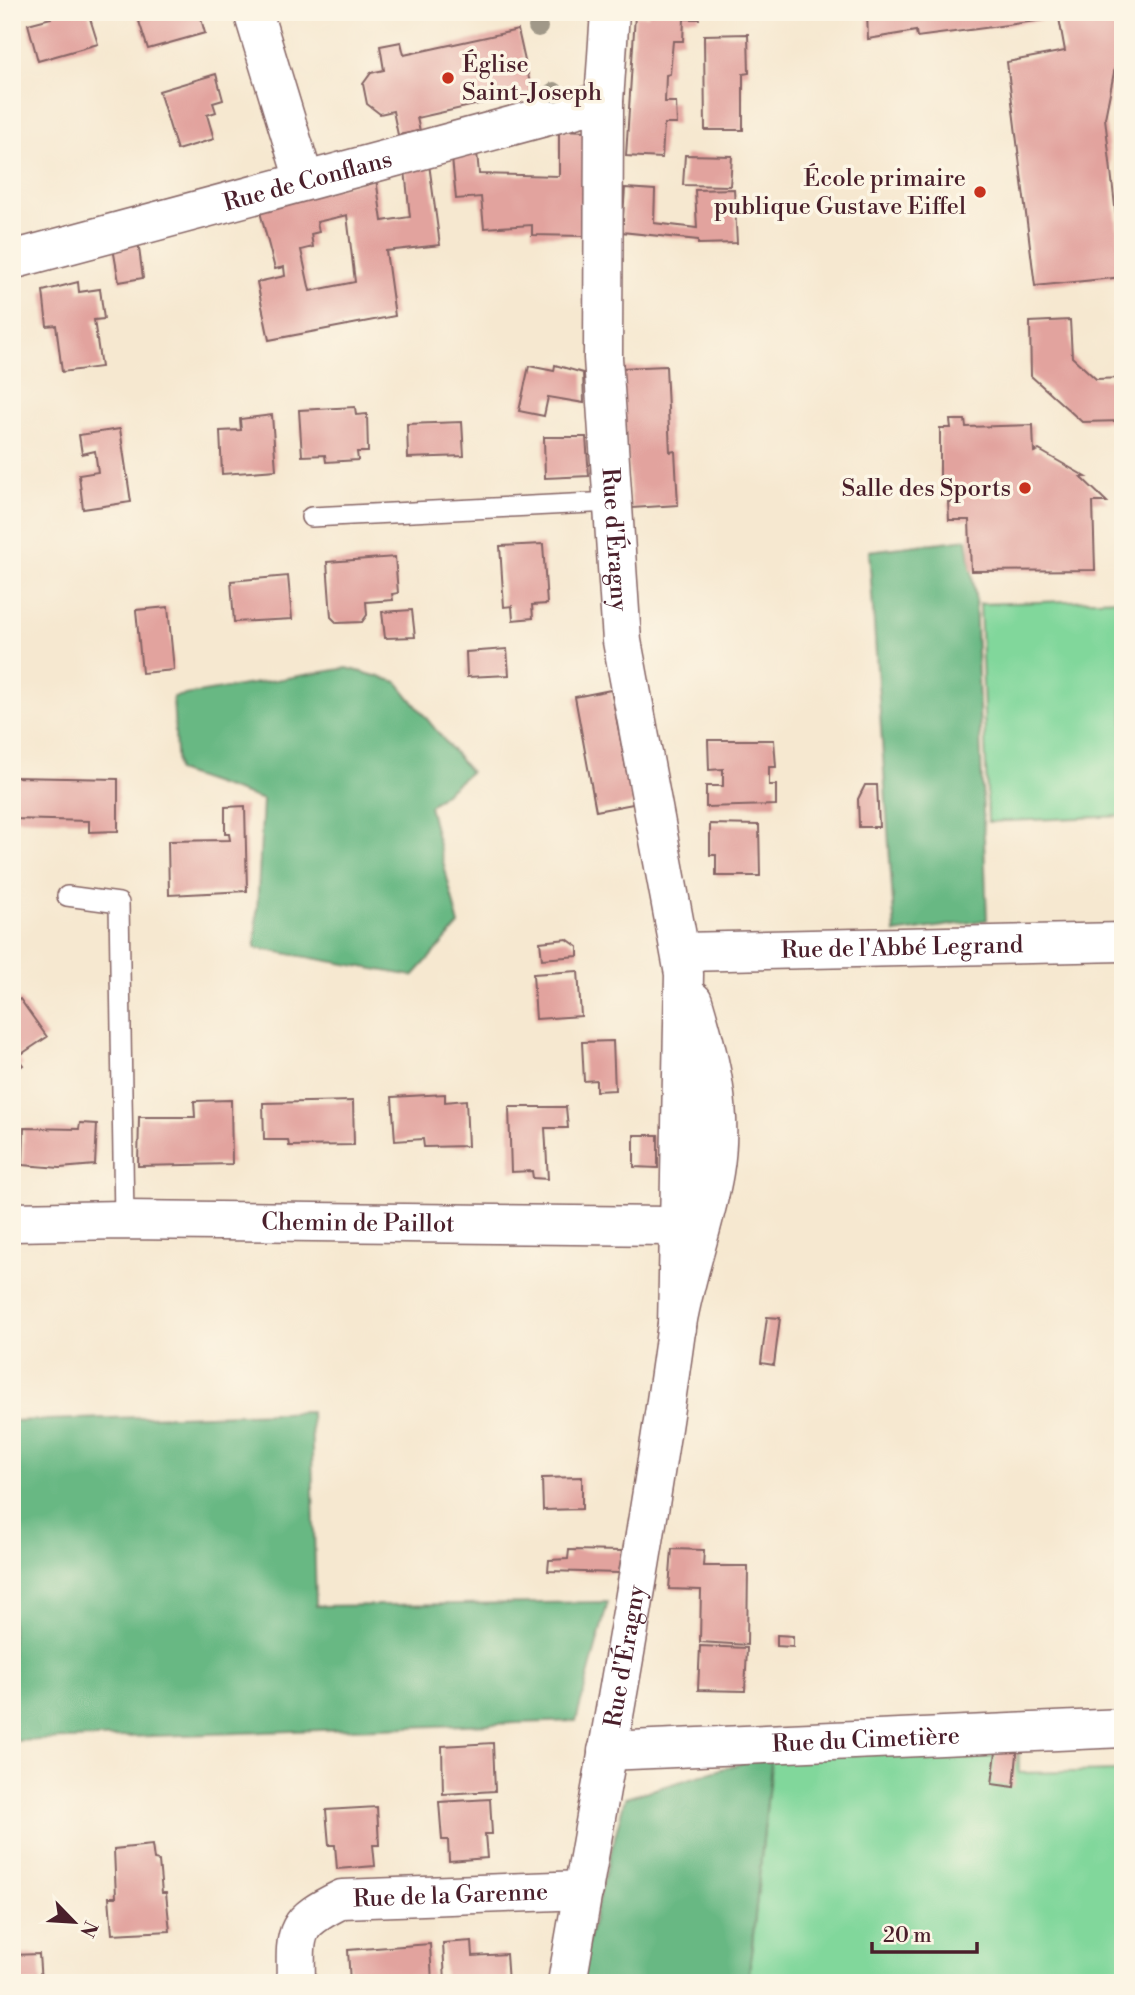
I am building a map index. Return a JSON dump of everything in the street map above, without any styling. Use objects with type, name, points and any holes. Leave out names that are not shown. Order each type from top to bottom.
[{"type":"street","points":[[253,12],[304,180]]},
{"type":"street","name":"Rue d'Éragny","points":[[567,1983],[654,1495],[689,1222],[683,963],[622,641],[612,502],[603,358],[604,101],[610,12]]},
{"type":"street","name":"Rue de Conflans","points":[[12,261],[604,101]]},
{"type":"street","name":"Rue de l'Abbé Legrand","points":[[683,963],[1123,942]]},
{"type":"street","name":"Chemin de Paillot","points":[[12,1222],[689,1222]]},
{"type":"street","name":"Rue du Cimetière","points":[[607,1751],[1123,1728]]},
{"type":"street","name":"Rue de la Garenne","points":[[296,1983],[295,1938],[310,1914],[342,1899],[584,1890]]},
{"type":"lane","points":[[310,517],[612,502]]},
{"type":"lane","points":[[67,896],[119,903],[124,1220]]},
{"type":"green space","points":[[967,539],[975,595],[987,920],[895,933],[869,551]]},
{"type":"green space","points":[[1123,599],[1123,816],[988,822],[980,604]]},
{"type":"green space","points":[[347,668],[397,682],[470,772],[429,806],[459,925],[413,976],[255,948],[263,800],[177,771],[173,697]]},
{"type":"green space","points":[[311,1412],[316,1606],[608,1602],[576,1721],[12,1741],[12,1421]]},
{"type":"green space","points":[[1018,1742],[1019,1773],[1123,1771],[1123,1983],[748,1983],[772,1754]]},
{"type":"green space","points":[[772,1754],[748,1983],[577,1983],[625,1798]]},
{"type":"building","points":[[50,12],[88,12],[98,44],[38,61],[28,24],[51,18]]},
{"type":"building","points":[[136,12],[199,12],[205,33],[148,49]]},
{"type":"building","points":[[648,12],[699,12],[699,19],[684,19],[683,41],[673,41],[670,74],[666,75],[665,102],[676,102],[677,124],[664,124],[662,158],[626,156],[635,15],[648,16]]},
{"type":"building","points":[[867,12],[1115,12],[1120,42],[1105,118],[1123,277],[1035,286],[1007,62],[1065,51],[1059,18],[917,37],[916,31],[868,39]]},
{"type":"building","name":"Église Saint-Joseph","points":[[518,30],[532,92],[417,118],[420,131],[398,135],[393,111],[380,114],[367,104],[363,84],[371,73],[384,70],[380,46],[401,42],[404,55]]},
{"type":"building","points":[[748,34],[749,73],[743,74],[743,130],[705,130],[704,35]]},
{"type":"building","points":[[216,74],[223,100],[213,103],[216,112],[207,115],[214,139],[177,150],[159,91]]},
{"type":"building","points":[[559,130],[586,131],[584,236],[532,235],[532,225],[484,228],[481,197],[456,199],[452,158],[477,152],[479,174],[559,176]]},
{"type":"building","points":[[685,155],[732,156],[730,186],[683,185]]},
{"type":"building","points":[[429,164],[440,245],[386,251],[395,316],[269,340],[257,282],[285,276],[284,267],[275,269],[259,208],[376,178],[382,221],[410,217],[405,170]],"holes":[[[347,215],[355,282],[310,291],[301,250],[313,247],[311,234],[319,232],[317,222]]]},
{"type":"building","points":[[625,188],[655,190],[654,223],[697,228],[695,190],[734,189],[737,243],[698,244],[698,240],[622,232]]},
{"type":"building","points":[[138,241],[143,278],[119,282],[113,248]]},
{"type":"building","points":[[78,282],[79,292],[100,289],[104,319],[94,320],[101,367],[62,372],[56,325],[47,326],[43,291]]},
{"type":"building","points":[[1070,320],[1072,357],[1096,379],[1123,378],[1123,421],[1082,422],[1031,376],[1030,322]]},
{"type":"building","points":[[555,365],[583,373],[584,403],[548,397],[544,416],[519,411],[529,366],[554,371]]},
{"type":"building","points":[[666,366],[670,452],[675,451],[678,505],[632,508],[620,368]]},
{"type":"building","points":[[355,407],[356,415],[367,414],[368,452],[357,452],[358,460],[326,462],[325,455],[302,456],[299,410]]},
{"type":"building","points":[[272,415],[276,470],[222,474],[220,431],[241,430],[240,419]]},
{"type":"building","name":"Salle des Sports","points":[[950,420],[965,420],[966,427],[1033,425],[1034,452],[1039,450],[1086,477],[1081,477],[1107,502],[1093,502],[1095,570],[971,571],[969,520],[949,520],[948,502],[955,502],[955,485],[940,485],[940,428],[951,428]]},
{"type":"building","points":[[462,422],[464,456],[408,458],[407,424]]},
{"type":"building","points":[[120,429],[131,502],[83,509],[79,475],[98,472],[95,451],[82,454],[79,435]]},
{"type":"building","points":[[544,437],[586,437],[589,476],[545,478]]},
{"type":"building","points":[[543,544],[547,604],[532,605],[533,618],[513,620],[512,606],[504,607],[500,546]]},
{"type":"building","points":[[395,557],[398,593],[392,594],[393,600],[366,602],[367,615],[362,622],[337,623],[331,617],[327,562]]},
{"type":"building","points":[[288,576],[292,619],[234,622],[231,581]]},
{"type":"building","points":[[168,607],[174,670],[142,673],[136,610]]},
{"type":"building","points":[[412,610],[415,637],[385,638],[382,612]]},
{"type":"building","points":[[507,649],[509,675],[467,677],[466,652]]},
{"type":"building","points":[[611,690],[633,804],[596,811],[575,697]]},
{"type":"building","points":[[708,740],[774,740],[776,767],[769,767],[769,785],[776,785],[776,805],[706,807],[706,786],[723,786],[723,769],[709,770]]},
{"type":"building","points":[[12,777],[118,779],[118,831],[89,832],[89,821],[12,819]]},
{"type":"building","points":[[865,785],[877,785],[879,827],[859,827],[858,799]]},
{"type":"building","points":[[245,806],[247,891],[169,895],[168,841],[230,840],[229,834],[225,834],[225,807]]},
{"type":"building","points":[[710,824],[759,825],[760,876],[716,876],[716,855],[710,855]]},
{"type":"building","points":[[567,939],[578,947],[578,956],[542,959],[540,942]]},
{"type":"building","points":[[578,971],[581,1016],[536,1019],[533,974]]},
{"type":"building","points":[[20,999],[47,1037],[17,1057],[23,1065],[12,1073],[12,1004]]},
{"type":"building","points":[[613,1041],[615,1090],[596,1091],[596,1080],[584,1081],[582,1042]]},
{"type":"building","points":[[445,1094],[445,1102],[466,1100],[468,1146],[424,1147],[423,1139],[395,1141],[392,1097]]},
{"type":"building","points":[[231,1100],[232,1164],[138,1166],[139,1117],[195,1117],[194,1101]]},
{"type":"building","points":[[353,1101],[354,1145],[289,1146],[288,1140],[264,1140],[263,1103]]},
{"type":"building","points":[[509,1107],[566,1107],[568,1128],[545,1128],[548,1179],[533,1178],[532,1171],[511,1172]]},
{"type":"building","points":[[80,1123],[97,1124],[95,1165],[60,1168],[23,1165],[24,1128],[79,1129]]},
{"type":"building","points":[[634,1135],[658,1135],[658,1168],[634,1167]]},
{"type":"building","points":[[767,1317],[780,1318],[774,1365],[761,1363]]},
{"type":"building","points":[[582,1477],[582,1509],[543,1510],[542,1478]]},
{"type":"building","points":[[672,1549],[704,1550],[703,1566],[748,1566],[747,1645],[700,1642],[701,1590],[669,1589]]},
{"type":"building","points":[[569,1550],[622,1551],[619,1573],[548,1571],[549,1560],[568,1559]]},
{"type":"building","points":[[777,1635],[793,1636],[793,1647],[777,1646]]},
{"type":"building","points":[[700,1646],[747,1648],[745,1691],[698,1690]]},
{"type":"building","points":[[493,1743],[495,1791],[443,1794],[442,1746]]},
{"type":"building","points":[[1018,1743],[1014,1787],[992,1784],[997,1744]]},
{"type":"building","points":[[490,1799],[492,1834],[485,1834],[487,1858],[449,1861],[448,1840],[442,1840],[439,1802]]},
{"type":"building","points":[[377,1807],[379,1845],[373,1845],[375,1866],[337,1869],[335,1845],[329,1845],[326,1810]]},
{"type":"building","points":[[152,1845],[154,1860],[159,1861],[162,1893],[166,1893],[170,1931],[112,1934],[109,1897],[116,1897],[114,1849]]},
{"type":"building","points":[[472,1941],[473,1956],[506,1954],[508,1983],[445,1983],[443,1943]]},
{"type":"building","points":[[430,1944],[432,1983],[350,1983],[348,1950]]},
{"type":"building","points":[[39,1954],[41,1983],[12,1983],[12,1955]]},
{"type":"place","name":"Église Saint-Joseph","points":[[448,78]]},
{"type":"place","name":"École primaire publique Gustave Eiffel","points":[[980,192]]},
{"type":"place","name":"Salle des Sports","points":[[1025,488]]}]
